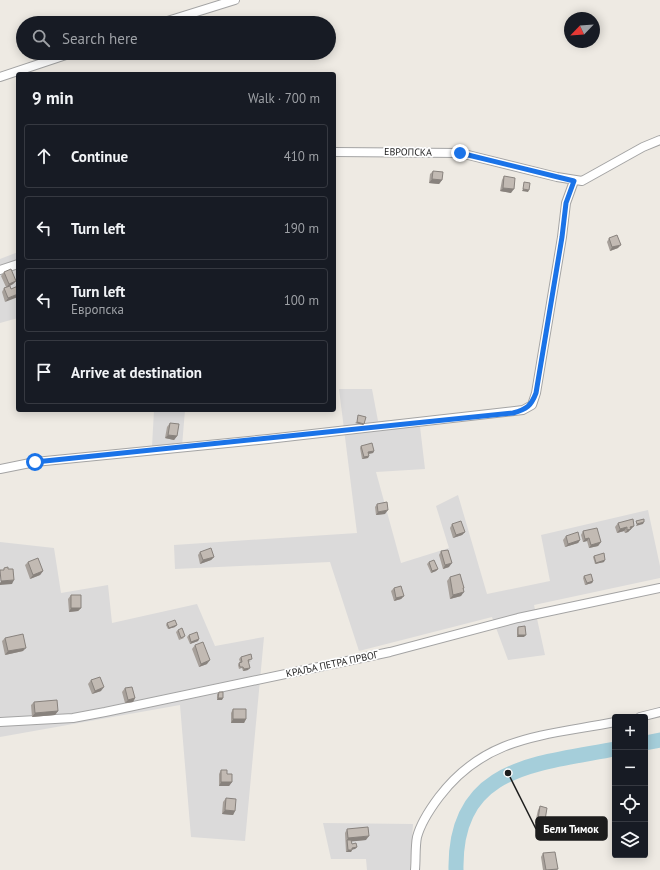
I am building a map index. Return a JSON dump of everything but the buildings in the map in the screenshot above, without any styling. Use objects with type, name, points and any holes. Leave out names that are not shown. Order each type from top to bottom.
[{"type":"street","points":[[184,16],[235,0]]},
{"type":"street","points":[[0,77],[51,60]]},
{"type":"street","name":"ЕВРОПСКА","points":[[336,152],[460,153],[574,181],[582,181],[590,178],[638,150],[660,140]]},
{"type":"street","points":[[0,469],[35,462],[268,439],[523,410],[532,405],[536,393],[562,237],[566,203],[574,181]]},
{"type":"street","points":[[0,270],[16,265]]},
{"type":"street","name":"КРАЉА ПЕТРА ПРВОГ","points":[[0,722],[73,718],[106,712],[390,652],[518,618],[660,588]]},
{"type":"street","points":[[648,715],[660,712]]},
{"type":"street","points":[[416,870],[417,837],[427,813],[446,788],[474,762],[490,752],[524,740],[612,723]]},
{"type":"shaded area","points":[[16,253],[16,319],[0,323],[0,259]]},
{"type":"shaded area","points":[[339,389],[372,389],[378,421],[419,418],[425,469],[376,472],[401,563],[449,548],[436,506],[458,495],[487,594],[550,581],[541,535],[648,510],[660,566],[660,578],[534,605],[545,655],[508,660],[492,617],[359,651],[330,562],[175,569],[174,545],[357,533]]},
{"type":"shaded area","points":[[154,412],[185,412],[182,446],[152,447]]},
{"type":"shaded area","points":[[0,542],[54,548],[61,593],[108,585],[112,623],[197,604],[215,646],[264,637],[245,841],[191,837],[180,705],[0,737]]},
{"type":"shaded area","points":[[323,823],[413,824],[410,870],[367,870],[366,859],[331,859]]},
{"type":"waterway","points":[[648,742],[660,740]]},
{"type":"waterway","points":[[456,870],[459,836],[469,809],[485,790],[505,776],[529,766],[612,750]]},
{"type":"place","name":"Бели Тимок","points":[[508,773]]},
{"type":"route","points":[[35,462],[513,413],[532,405],[536,393],[544,337],[562,237],[566,203],[574,181],[460,153]]}]
